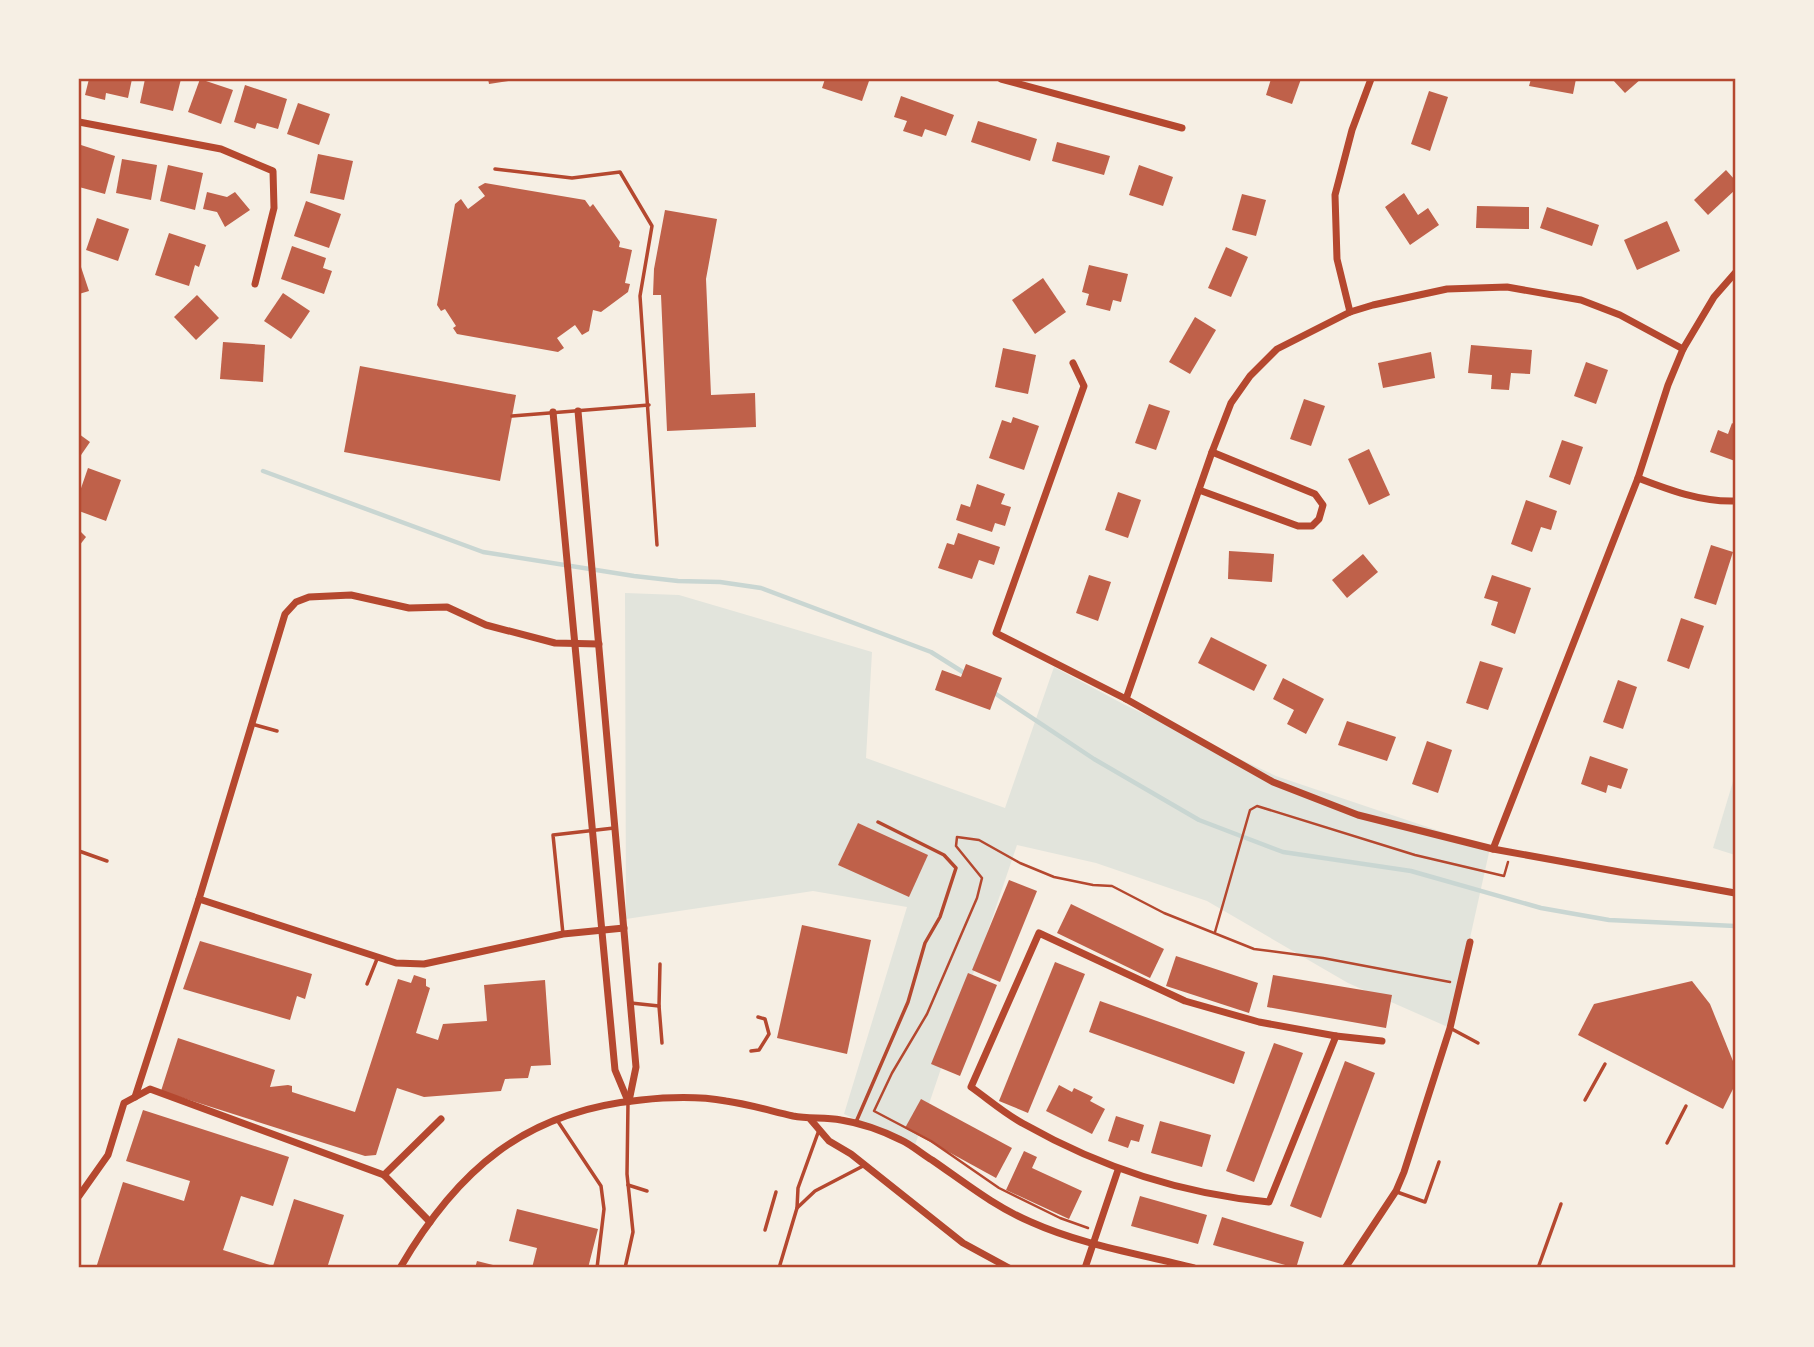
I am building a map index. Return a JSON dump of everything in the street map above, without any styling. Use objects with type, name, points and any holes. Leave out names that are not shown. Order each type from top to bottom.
[{"type":"street","points":[[1001,79],[1182,128]]},
{"type":"street","points":[[1350,312],[1337,259],[1335,195],[1352,130],[1371,79]]},
{"type":"street","points":[[79,122],[221,149],[273,171],[274,208],[254,284]]},
{"type":"street","points":[[1493,849],[1637,478],[1683,349],[1714,297],[1735,273]]},
{"type":"street","points":[[1126,699],[1231,403],[1250,376],[1277,349],[1350,312],[1447,289],[1507,287],[1581,300],[1620,315],[1683,349]]},
{"type":"street","points":[[1073,363],[1084,386],[996,633],[1126,699],[1273,782],[1358,815],[1493,849],[1735,893]]},
{"type":"street","points":[[578,411],[636,1067],[628,1101]]},
{"type":"street","points":[[553,412],[615,1070],[628,1101]]},
{"type":"street","points":[[1199,490],[1298,526],[1312,526],[1319,519],[1323,505],[1315,494],[1212,452]]},
{"type":"street","points":[[1637,478],[1671,491],[1715,501],[1735,501]]},
{"type":"street","points":[[135,1097],[199,899],[285,614],[296,602],[309,597],[351,595],[409,608],[447,607],[486,625],[540,640],[575,645],[599,643]]},
{"type":"street","points":[[199,899],[396,963],[424,964],[563,934],[624,929]]},
{"type":"street","points":[[1336,1036],[1269,1202],[1224,1198],[1118,1170],[1023,1124],[971,1087],[1040,933],[1185,1001],[1259,1023],[1382,1041]]},
{"type":"street","points":[[1345,1268],[1396,1191],[1404,1172],[1450,1028],[1470,942]]},
{"type":"street","points":[[79,1196],[108,1155],[124,1103],[150,1090],[384,1175],[430,1222]]},
{"type":"street","points":[[400,1268],[454,1191],[492,1156],[513,1141],[557,1119],[589,1108],[663,1098],[724,1101],[811,1120],[839,1119],[855,1124],[902,1140],[991,1201],[1031,1222],[1094,1243],[1194,1268]]},
{"type":"street","points":[[384,1175],[441,1119]]},
{"type":"street","points":[[811,1120],[829,1141],[963,1243],[1009,1268]]},
{"type":"street","points":[[1085,1268],[1118,1170]]},
{"type":"lane","points":[[495,169],[572,178],[620,172],[652,226],[640,296],[657,545]]},
{"type":"lane","points":[[512,416],[649,405]]},
{"type":"lane","points":[[252,724],[277,731]]},
{"type":"lane","points":[[855,1124],[908,1002],[925,943],[940,917],[956,868],[944,855],[878,822]]},
{"type":"lane","points":[[563,934],[553,835],[614,828]]},
{"type":"lane","points":[[79,851],[107,861]]},
{"type":"lane","points":[[367,984],[377,957]]},
{"type":"lane","points":[[660,964],[662,1044]]},
{"type":"lane","points":[[631,1003],[659,1006]]},
{"type":"lane","points":[[751,1051],[760,1050],[769,1034],[765,1019],[758,1017]]},
{"type":"lane","points":[[1450,1028],[1478,1043]]},
{"type":"lane","points":[[1585,1100],[1605,1064]]},
{"type":"lane","points":[[625,1268],[633,1232],[628,1185],[628,1101]]},
{"type":"lane","points":[[1667,1143],[1686,1106]]},
{"type":"lane","points":[[557,1119],[601,1186],[604,1209],[597,1268]]},
{"type":"lane","points":[[779,1268],[797,1208],[798,1188],[819,1129]]},
{"type":"lane","points":[[1396,1191],[1425,1202],[1439,1162]]},
{"type":"lane","points":[[797,1208],[815,1191],[865,1166]]},
{"type":"lane","points":[[628,1185],[648,1191]]},
{"type":"lane","points":[[765,1230],[776,1192]]},
{"type":"lane","points":[[1538,1268],[1561,1204]]},
{"type":"path","points":[[1215,933],[1250,810],[1257,806],[1390,848],[1504,876]]},
{"type":"path","points":[[1098,1231],[1060,1218],[999,1188],[931,1141],[874,1111],[892,1073],[927,1014],[977,898],[982,878],[956,846],[957,837],[979,840],[1020,863],[1054,877],[1112,886],[1164,913],[1254,949],[1323,958],[1460,984]]},
{"type":"shaded area","points":[[625,593],[679,595],[872,652],[866,758],[1005,808],[1054,667],[1125,705],[1276,776],[1490,848],[1450,1028],[1348,983],[1207,901],[1096,863],[1017,845],[914,1148],[844,1114],[907,907],[813,891],[626,919]]},
{"type":"shaded area","points":[[1735,775],[1735,855],[1713,848]]},
{"type":"building","points":[[89,79],[132,79],[128,98],[106,93],[105,100],[85,95]]},
{"type":"building","points":[[145,79],[181,79],[173,111],[140,103]]},
{"type":"building","points":[[200,79],[233,90],[221,124],[188,112]]},
{"type":"building","points":[[488,79],[515,79],[515,80],[489,84]]},
{"type":"building","points":[[825,79],[869,81],[862,101],[822,88]]},
{"type":"building","points":[[1271,79],[1301,79],[1292,104],[1266,95]]},
{"type":"building","points":[[1531,79],[1576,79],[1573,94],[1529,86]]},
{"type":"building","points":[[1612,79],[1641,79],[1625,93]]},
{"type":"building","points":[[245,85],[287,99],[278,129],[257,123],[255,129],[234,122]]},
{"type":"building","points":[[1429,91],[1448,97],[1430,151],[1411,144]]},
{"type":"building","points":[[901,96],[954,115],[946,136],[925,129],[922,137],[903,131],[907,121],[894,117]]},
{"type":"building","points":[[298,103],[330,114],[319,145],[287,134]]},
{"type":"building","points":[[978,121],[1037,139],[1030,161],[971,142]]},
{"type":"building","points":[[1057,142],[1110,156],[1104,175],[1052,161]]},
{"type":"building","points":[[81,145],[115,156],[105,194],[79,187]]},
{"type":"building","points":[[318,154],[353,161],[344,200],[310,193]]},
{"type":"building","points":[[122,159],[157,165],[151,200],[116,193]]},
{"type":"building","points":[[168,165],[203,173],[195,210],[160,201]]},
{"type":"building","points":[[1139,165],[1173,177],[1163,206],[1129,195]]},
{"type":"building","points":[[1726,170],[1735,180],[1735,190],[1708,215],[1694,200]]},
{"type":"building","points":[[485,183],[585,200],[590,207],[593,204],[620,242],[619,247],[632,250],[625,283],[630,284],[628,292],[601,312],[593,310],[589,331],[582,335],[575,325],[557,338],[564,348],[558,352],[457,334],[453,328],[456,326],[445,309],[441,311],[437,305],[455,204],[461,199],[468,209],[485,196],[478,187]]},
{"type":"building","points":[[207,192],[227,197],[235,192],[250,210],[225,227],[217,212],[203,209]]},
{"type":"building","points":[[1404,193],[1418,215],[1428,208],[1439,225],[1410,245],[1385,207]]},
{"type":"building","points":[[1242,194],[1266,200],[1256,236],[1232,230]]},
{"type":"building","points":[[306,201],[341,214],[329,248],[294,236]]},
{"type":"building","points":[[1477,206],[1529,207],[1529,229],[1476,228]]},
{"type":"building","points":[[1547,207],[1599,225],[1592,246],[1540,228]]},
{"type":"building","points":[[665,210],[717,219],[706,279],[711,395],[755,393],[756,427],[667,431],[661,295],[653,295],[654,269]]},
{"type":"building","points":[[97,218],[129,229],[118,261],[86,250]]},
{"type":"building","points":[[1667,221],[1680,251],[1637,270],[1624,240]]},
{"type":"building","points":[[169,233],[206,245],[199,267],[195,265],[189,286],[155,275]]},
{"type":"building","points":[[292,246],[326,258],[323,268],[332,271],[324,294],[281,279]]},
{"type":"building","points":[[1226,247],[1248,257],[1231,297],[1208,288]]},
{"type":"building","points":[[79,261],[89,291],[79,294]]},
{"type":"building","points":[[1089,265],[1128,274],[1121,302],[1113,300],[1110,311],[1086,305],[1089,294],[1082,292]]},
{"type":"building","points":[[1043,278],[1066,312],[1035,334],[1012,300]]},
{"type":"building","points":[[283,293],[310,311],[291,339],[264,321]]},
{"type":"building","points":[[197,295],[219,318],[196,340],[174,317]]},
{"type":"building","points":[[1195,317],[1216,330],[1190,374],[1169,362]]},
{"type":"building","points":[[223,342],[265,345],[263,382],[220,379]]},
{"type":"building","points":[[1471,345],[1532,350],[1530,374],[1511,373],[1509,390],[1491,389],[1492,375],[1468,373]]},
{"type":"building","points":[[1003,348],[1036,355],[1028,394],[995,387]]},
{"type":"building","points":[[1431,352],[1435,378],[1383,388],[1378,363]]},
{"type":"building","points":[[1586,362],[1608,370],[1596,404],[1574,396]]},
{"type":"building","points":[[360,366],[516,395],[500,481],[344,452]]},
{"type":"building","points":[[1304,399],[1325,406],[1311,446],[1290,439]]},
{"type":"building","points":[[1149,404],[1170,411],[1156,450],[1135,443]]},
{"type":"building","points":[[1013,417],[1039,426],[1024,470],[989,458],[1002,420],[1011,423]]},
{"type":"building","points":[[1732,423],[1735,425],[1735,461],[1710,452],[1718,430],[1728,434]]},
{"type":"building","points":[[79,434],[90,442],[79,458]]},
{"type":"building","points":[[1562,440],[1583,447],[1570,485],[1549,477]]},
{"type":"building","points":[[1369,449],[1390,495],[1369,505],[1348,459]]},
{"type":"building","points":[[88,468],[121,480],[106,521],[79,511],[79,494]]},
{"type":"building","points":[[977,484],[1005,494],[1001,504],[1011,507],[1005,526],[995,523],[992,532],[956,520],[961,504],[970,507]]},
{"type":"building","points":[[1118,492],[1141,500],[1128,538],[1105,530]]},
{"type":"building","points":[[1526,500],[1557,511],[1551,530],[1541,527],[1532,552],[1511,544]]},
{"type":"building","points":[[79,530],[86,537],[79,546]]},
{"type":"building","points":[[958,533],[1000,547],[994,565],[979,560],[972,579],[938,568],[947,543],[954,545]]},
{"type":"building","points":[[1711,545],[1733,552],[1716,605],[1694,598]]},
{"type":"building","points":[[1229,551],[1274,554],[1272,582],[1228,579]]},
{"type":"building","points":[[1363,554],[1378,572],[1347,598],[1332,580]]},
{"type":"building","points":[[1089,575],[1111,582],[1098,621],[1076,613]]},
{"type":"building","points":[[1492,575],[1531,588],[1515,634],[1491,625],[1498,602],[1484,598]]},
{"type":"building","points":[[1681,618],[1704,626],[1689,669],[1667,661]]},
{"type":"building","points":[[1211,637],[1267,665],[1254,691],[1198,663]]},
{"type":"building","points":[[1480,661],[1503,668],[1488,710],[1466,703]]},
{"type":"building","points":[[966,664],[1002,678],[990,710],[935,690],[942,670],[961,677]]},
{"type":"building","points":[[1283,678],[1324,699],[1306,734],[1287,724],[1294,710],[1273,699]]},
{"type":"building","points":[[1618,680],[1637,687],[1623,729],[1603,722]]},
{"type":"building","points":[[1347,721],[1396,737],[1387,761],[1338,745]]},
{"type":"building","points":[[1427,741],[1452,750],[1438,793],[1412,784]]},
{"type":"building","points":[[1590,756],[1628,769],[1621,789],[1608,785],[1606,793],[1581,784]]},
{"type":"building","points":[[858,823],[928,855],[909,897],[838,865]]},
{"type":"building","points":[[1009,880],[1037,891],[1000,982],[972,970]]},
{"type":"building","points":[[1071,904],[1164,949],[1150,978],[1057,933]]},
{"type":"building","points":[[802,925],[871,940],[847,1054],[777,1038]]},
{"type":"building","points":[[200,941],[312,974],[305,999],[297,996],[290,1020],[183,989]]},
{"type":"building","points":[[1176,956],[1258,983],[1249,1013],[1166,986]]},
{"type":"building","points":[[1055,962],[1085,974],[1028,1113],[999,1101]]},
{"type":"building","points":[[968,973],[997,985],[960,1076],[931,1064]]},
{"type":"building","points":[[414,975],[426,979],[426,986],[430,988],[416,1033],[438,1040],[443,1024],[487,1021],[484,985],[545,980],[551,1065],[531,1066],[528,1078],[505,1079],[501,1091],[424,1097],[397,1088],[376,1155],[365,1156],[161,1091],[178,1038],[275,1070],[270,1087],[292,1086],[292,1092],[355,1112],[398,979],[411,983]]},
{"type":"building","points":[[1273,975],[1392,995],[1386,1028],[1267,1007]]},
{"type":"building","points":[[1692,981],[1710,1004],[1735,1066],[1735,1085],[1723,1109],[1578,1035],[1594,1004]]},
{"type":"building","points":[[1100,1001],[1245,1052],[1234,1084],[1089,1032]]},
{"type":"building","points":[[1274,1043],[1303,1053],[1254,1182],[1226,1171]]},
{"type":"building","points":[[1345,1061],[1375,1073],[1321,1218],[1290,1206]]},
{"type":"building","points":[[1059,1085],[1072,1092],[1074,1088],[1093,1097],[1090,1101],[1105,1109],[1092,1134],[1046,1111]]},
{"type":"building","points":[[921,1099],[1012,1148],[996,1178],[905,1128]]},
{"type":"building","points":[[143,1110],[289,1157],[273,1206],[241,1196],[223,1250],[273,1266],[294,1199],[344,1215],[327,1268],[96,1268],[123,1182],[184,1201],[190,1181],[126,1161]]},
{"type":"building","points":[[1116,1116],[1144,1125],[1139,1142],[1131,1140],[1128,1148],[1108,1141]]},
{"type":"building","points":[[1160,1121],[1211,1135],[1202,1167],[1151,1153]]},
{"type":"building","points":[[1024,1151],[1037,1157],[1032,1168],[1082,1191],[1069,1219],[1006,1190]]},
{"type":"building","points":[[1140,1196],[1207,1215],[1198,1244],[1131,1226]]},
{"type":"building","points":[[517,1209],[598,1229],[588,1268],[532,1268],[537,1248],[509,1241]]},
{"type":"building","points":[[1222,1217],[1304,1242],[1296,1268],[1213,1245]]},
{"type":"building","points":[[477,1261],[501,1267],[501,1268],[475,1268]]},
{"type":"waterway","points":[[263,471],[483,552],[634,576],[720,582],[761,588],[931,652],[966,674]]},
{"type":"waterway","points":[[993,692],[1094,759],[1199,820],[1283,852],[1411,871],[1541,908],[1609,920],[1735,926]]}]
